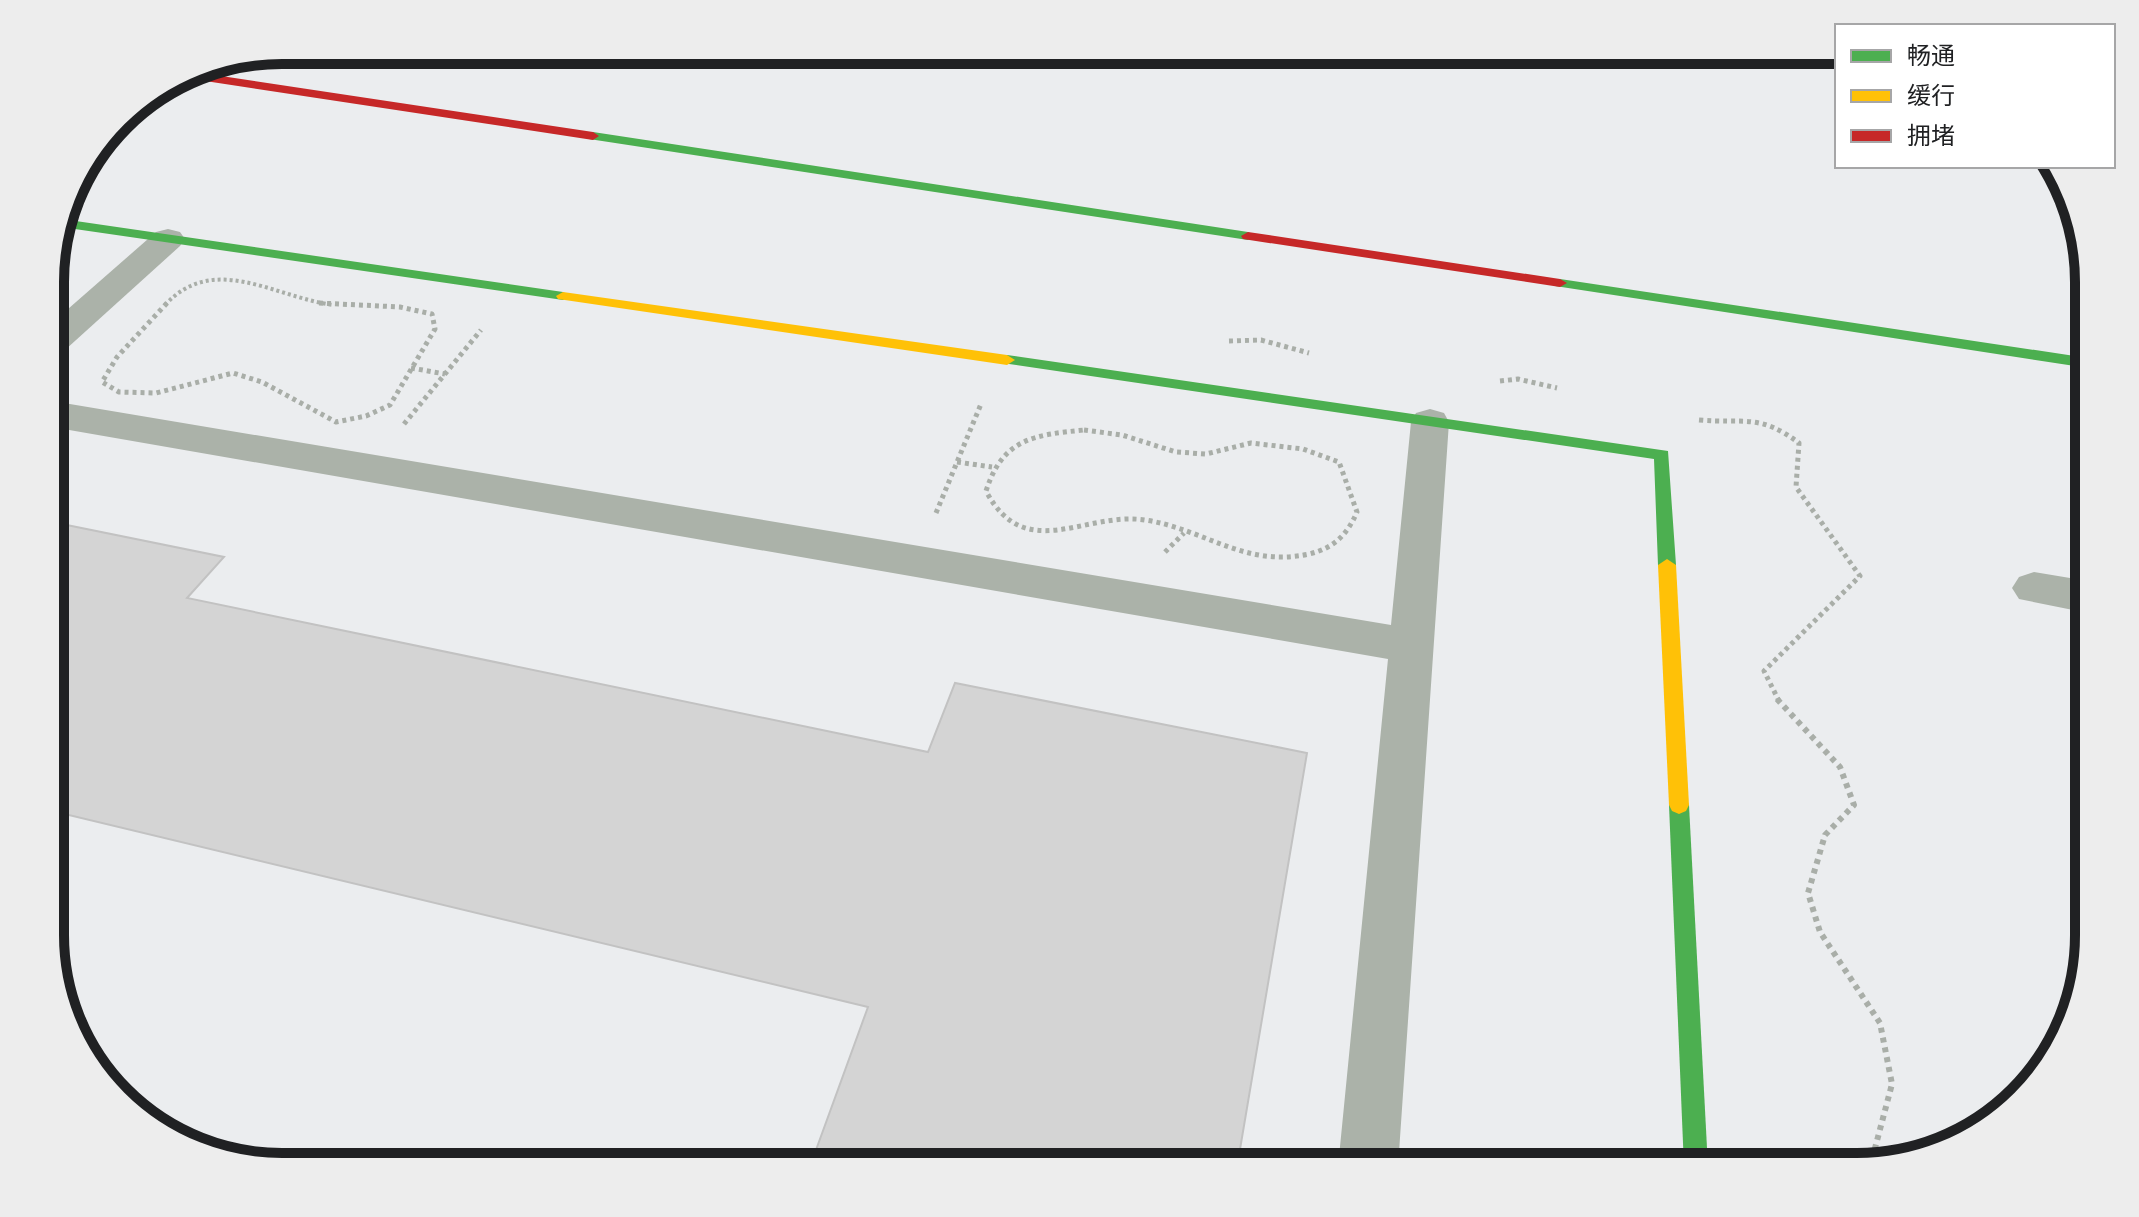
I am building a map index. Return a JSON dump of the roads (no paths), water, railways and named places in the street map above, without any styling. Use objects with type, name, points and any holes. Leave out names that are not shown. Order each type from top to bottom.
[{"type":"street","points":[[207,78],[2075,361]]},
{"type":"street","points":[[71,225],[1662,455],[1695,1153]]},
{"type":"street","points":[[64,331],[168,239]]},
{"type":"street","points":[[64,416],[1412,646]]},
{"type":"street","points":[[1369,1153],[1430,422]]},
{"type":"street","points":[[2034,588],[2075,595]]}]
